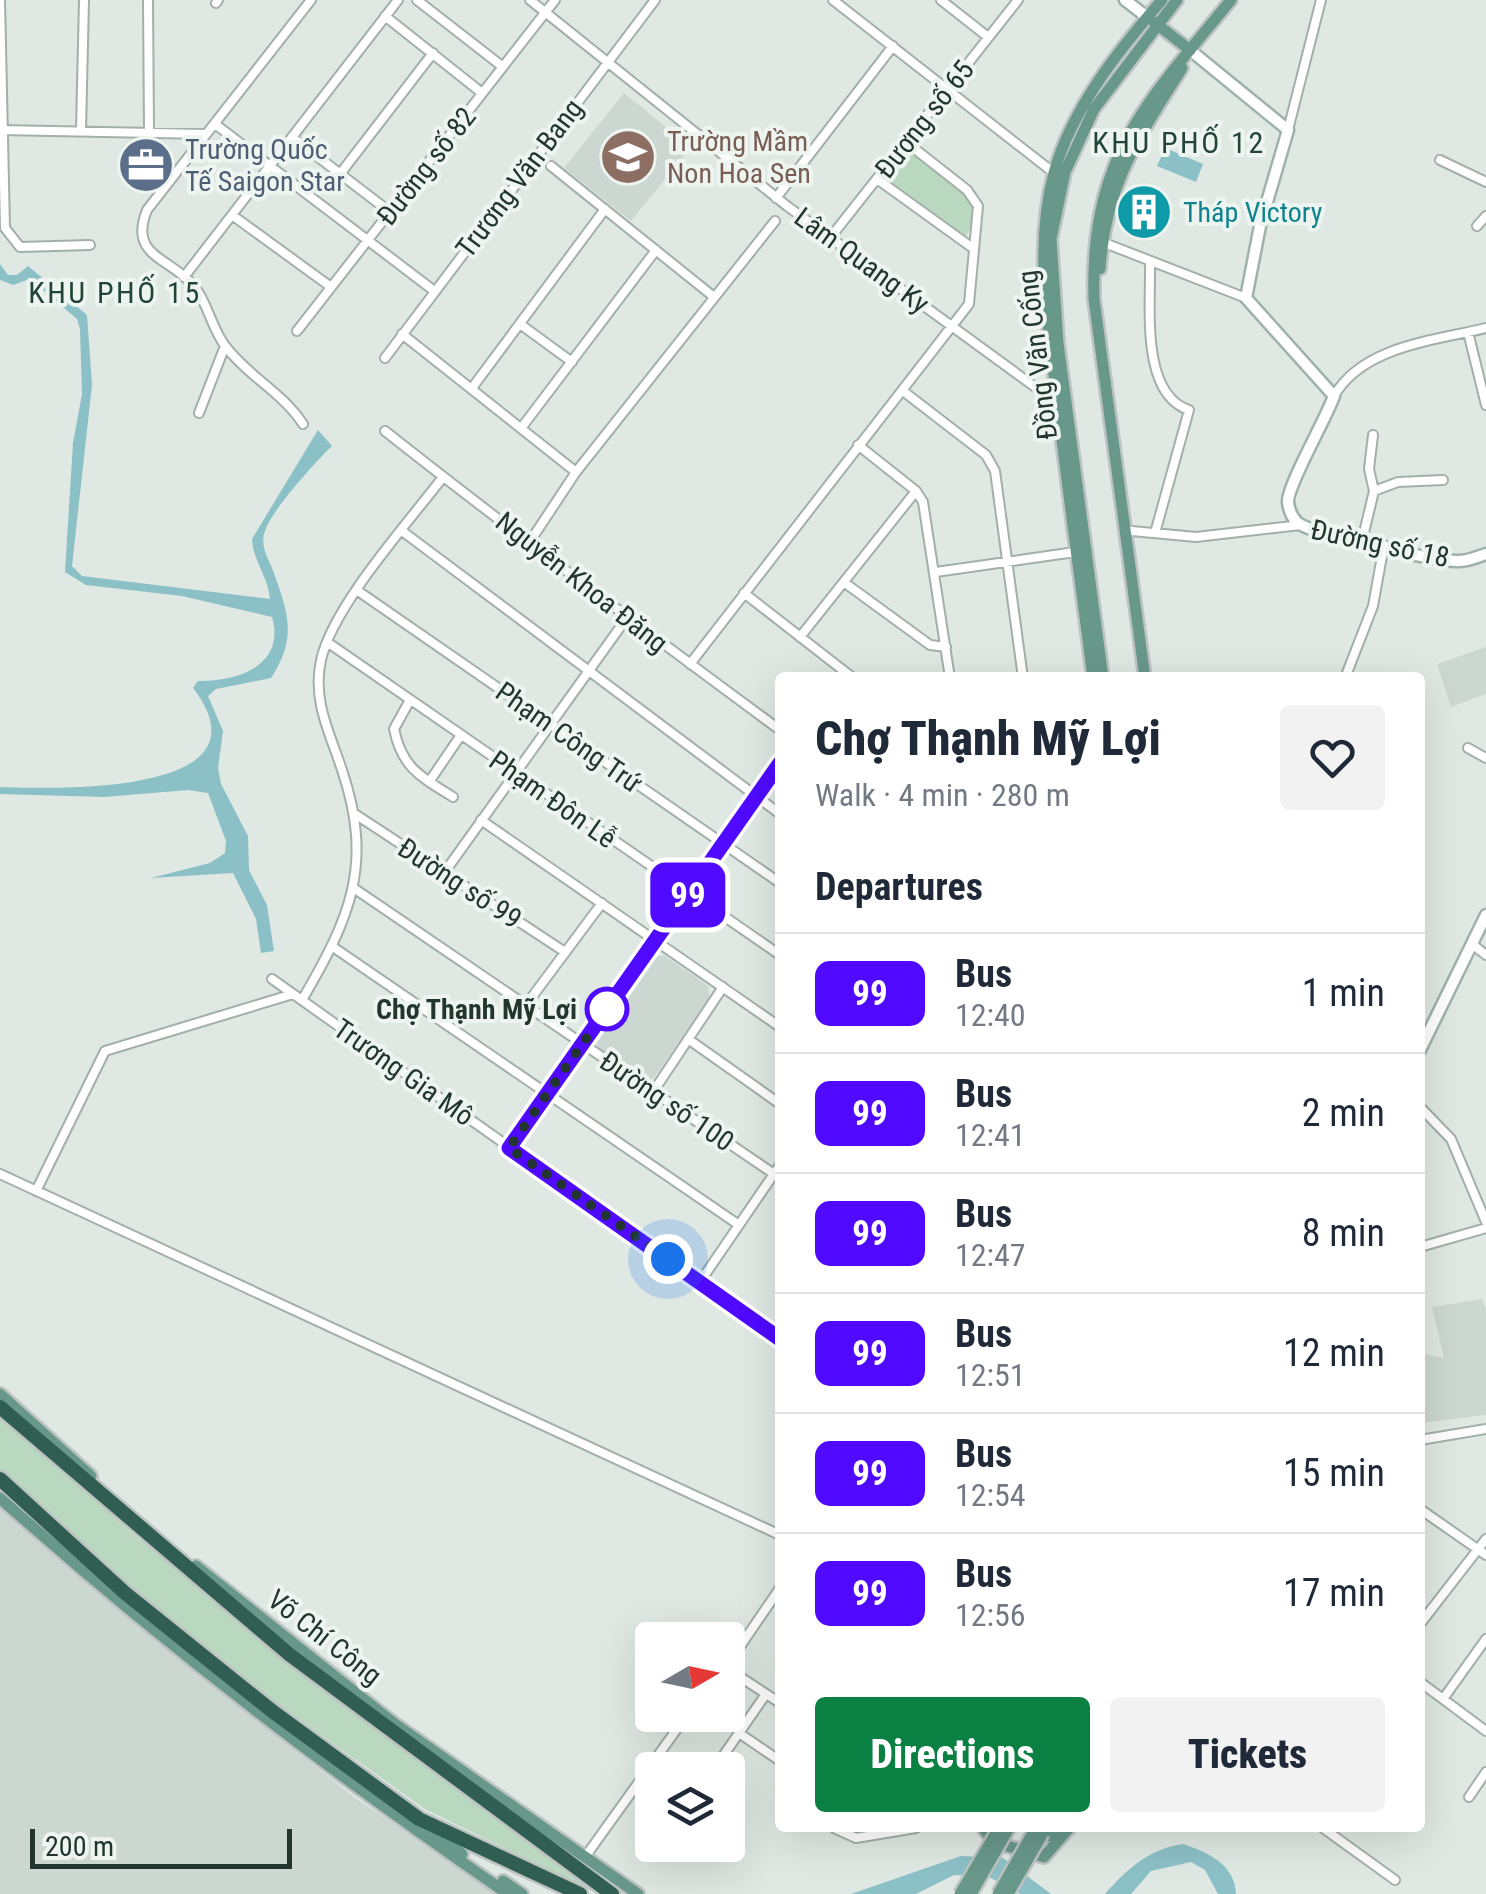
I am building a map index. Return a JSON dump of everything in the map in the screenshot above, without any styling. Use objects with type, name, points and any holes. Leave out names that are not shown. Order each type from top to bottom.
[{"type":"highway","name":"Võ Chí Công","points":[[0,1408],[290,1655],[579,1862],[612,1894]]},
{"type":"highway","points":[[0,1479],[124,1592],[347,1775],[419,1819],[580,1894]]},
{"type":"main road","name":"Đồng Văn Cống","points":[[1092,672],[1075,552],[1050,260],[1065,172],[1094,109],[1162,0]]},
{"type":"main road","name":"Đồng Văn Cống","points":[[1102,672],[1043,245],[1054,173],[1091,94],[1152,21],[1177,0]]},
{"type":"main road","points":[[1147,672],[1094,300],[1093,243],[1119,147],[1154,92],[1231,0]]},
{"type":"main road","points":[[1152,21],[1190,50]]},
{"type":"main road","points":[[1147,672],[1102,315],[1102,242],[1126,158],[1190,50]]},
{"type":"main road","name":"Võ Chí Công","points":[[0,1394],[149,1528],[354,1692],[579,1862],[638,1894]]},
{"type":"main road","points":[[0,1498],[85,1576],[508,1894]]},
{"type":"main road","points":[[419,1819],[522,1894]]},
{"type":"main road","points":[[952,1894],[984,1832]]},
{"type":"main road","points":[[988,1832],[994,1842],[1044,1856],[1065,1832]]},
{"type":"main road","points":[[960,1894],[997,1832]]},
{"type":"main road","points":[[971,1894],[1007,1832]]},
{"type":"main road","points":[[998,1894],[1043,1832]]},
{"type":"main road","points":[[1008,1894],[1043,1832]]},
{"type":"main road","points":[[1016,1894],[1043,1832]]},
{"type":"street","points":[[0,0],[0,191],[5,228],[20,247],[90,245]]},
{"type":"street","points":[[82,130],[84,0]]},
{"type":"street","points":[[148,0],[149,130]]},
{"type":"street","points":[[302,424],[290,405],[225,346],[194,286],[142,240],[148,210],[312,0]]},
{"type":"street","points":[[184,278],[398,0]]},
{"type":"street","points":[[418,0],[503,67]]},
{"type":"street","name":"Lâm Quang Ky","points":[[530,0],[776,198],[1062,404]]},
{"type":"street","name":"Đường số 82","points":[[296,331],[555,0]]},
{"type":"street","name":"Trương Văn Bang","points":[[385,358],[655,0]]},
{"type":"street","points":[[832,0],[1054,173]]},
{"type":"street","points":[[941,0],[988,38]]},
{"type":"street","name":"Đương số 65","points":[[830,238],[1018,0]]},
{"type":"street","points":[[1125,0],[1152,21]]},
{"type":"street","points":[[1246,298],[1260,226],[1320,0]]},
{"type":"street","points":[[385,16],[482,93]]},
{"type":"street","points":[[776,198],[893,46]]},
{"type":"street","points":[[1190,50],[1288,130]]},
{"type":"street","points":[[340,174],[434,53]]},
{"type":"street","points":[[215,124],[272,163],[433,290]]},
{"type":"street","points":[[0,130],[206,134]]},
{"type":"street","points":[[292,137],[390,212]]},
{"type":"street","points":[[690,664],[969,304],[978,206],[974,197],[906,142]]},
{"type":"street","points":[[1440,160],[1486,182]]},
{"type":"street","points":[[551,166],[714,297]]},
{"type":"street","points":[[877,179],[974,249]]},
{"type":"street","points":[[472,388],[605,210]]},
{"type":"street","points":[[232,215],[331,287]]},
{"type":"street","points":[[1478,226],[1486,216]]},
{"type":"street","points":[[530,540],[576,472],[774,222]]},
{"type":"street","points":[[1102,242],[1246,298],[1334,396]]},
{"type":"street","points":[[522,428],[656,250]]},
{"type":"street","points":[[1150,262],[1159,380],[1166,396],[1189,410],[1155,533]]},
{"type":"street","points":[[520,324],[572,362]]},
{"type":"street","points":[[1301,525],[1292,516],[1288,500],[1334,396],[1356,366],[1376,356],[1486,328]]},
{"type":"street","points":[[1468,332],[1486,405]]},
{"type":"street","points":[[402,334],[576,472]]},
{"type":"street","points":[[199,413],[225,346]]},
{"type":"street","points":[[902,391],[986,455],[995,471],[1023,672]]},
{"type":"street","name":"Nguyễn Khoa Đăng","points":[[385,431],[530,540],[626,619],[775,726]]},
{"type":"street","points":[[1362,541],[1374,491],[1369,469],[1373,435]]},
{"type":"street","points":[[858,445],[916,491],[923,502],[949,672]]},
{"type":"street","points":[[36,1191],[106,1052],[298,997],[333,947],[354,889],[358,860],[355,814],[320,713],[318,685],[327,642],[358,591],[443,477]]},
{"type":"street","points":[[1374,491],[1398,482],[1443,480]]},
{"type":"street","points":[[800,637],[916,491]]},
{"type":"street","name":"Đường số 18","points":[[1132,532],[1196,537],[1301,525],[1460,562],[1486,554]]},
{"type":"street","points":[[402,531],[775,810]]},
{"type":"street","points":[[1347,672],[1374,606],[1384,546]]},
{"type":"street","points":[[936,572],[1075,552]]},
{"type":"street","points":[[845,584],[930,645],[946,647]]},
{"type":"street","name":"Phạm Công Trứ","points":[[358,591],[775,880]]},
{"type":"street","points":[[744,593],[846,672]]},
{"type":"street","points":[[444,873],[626,619]]},
{"type":"street","name":"Phạm Đôn Lễ","points":[[327,642],[775,952]]},
{"type":"street","points":[[410,700],[394,730],[402,760],[453,797]]},
{"type":"street","points":[[429,782],[461,735]]},
{"type":"street","points":[[1468,748],[1486,758]]},
{"type":"street","points":[[509,1148],[775,771]]},
{"type":"street","name":"Đường số 99","points":[[355,814],[566,952]]},
{"type":"street","points":[[481,820],[775,1024]]},
{"type":"street","name":"Đường số 100","points":[[354,889],[775,1175]]},
{"type":"street","points":[[526,1006],[602,903]]},
{"type":"street","points":[[1425,1040],[1486,915]]},
{"type":"street","points":[[1472,944],[1486,955]]},
{"type":"street","points":[[333,947],[738,1226]]},
{"type":"street","name":"Trương Gia Mô","points":[[272,979],[775,1335]]},
{"type":"street","points":[[653,1092],[723,987]]},
{"type":"street","points":[[688,1039],[775,1100]]},
{"type":"street","points":[[1425,1113],[1450,1139],[1486,1225],[1425,1245]]},
{"type":"street","points":[[0,1174],[775,1533]]},
{"type":"street","points":[[700,1282],[775,1179]]},
{"type":"street","points":[[1473,1187],[1486,1181]]},
{"type":"street","points":[[1425,1439],[1486,1429]]},
{"type":"street","points":[[1425,1512],[1482,1552]]},
{"type":"street","points":[[1425,1618],[1482,1552],[1486,1539]]},
{"type":"street","points":[[745,1640],[775,1596]]},
{"type":"street","points":[[1443,1699],[1486,1639]]},
{"type":"street","points":[[745,1679],[775,1700]]},
{"type":"street","points":[[1425,1686],[1486,1731]]},
{"type":"street","points":[[726,1752],[766,1694]]},
{"type":"street","points":[[579,1862],[675,1732]]},
{"type":"street","points":[[739,1733],[775,1758]]},
{"type":"street","points":[[1469,1797],[1486,1772]]},
{"type":"street","points":[[843,1832],[856,1838],[892,1832]]},
{"type":"street","points":[[1329,1832],[1395,1880]]},
{"type":"shaded area","name":"Trường Mầm Non Hoa Sen","points":[[624,93],[691,147],[631,221],[564,168]]},
{"type":"shaded area","points":[[1486,647],[1486,694],[1451,707],[1437,664]]},
{"type":"shaded area","name":"Chợ Thạnh Mỹ Lợi","points":[[655,956],[665,956],[708,986],[710,997],[654,1078],[645,1081],[600,1051],[596,1043]]},
{"type":"shaded area","points":[[1482,1299],[1486,1308],[1486,1415],[1425,1422],[1425,1354],[1444,1358],[1432,1307]]},
{"type":"shaded area","points":[[0,1508],[71,1571],[355,1798],[500,1894],[0,1894]]},
{"type":"green space","points":[[914,153],[973,200],[972,226],[965,238],[889,183],[887,175],[899,157]]},
{"type":"green space","points":[[0,1414],[138,1538],[495,1810],[592,1891],[425,1809],[205,1652],[112,1577],[0,1474]]},
{"type":"water","points":[[1165,148],[1203,164],[1196,182],[1157,166]]},
{"type":"water","points":[[0,264],[8,275],[17,275],[28,266],[87,315],[92,385],[72,566],[82,576],[270,599],[252,539],[318,430],[332,446],[285,499],[264,536],[288,624],[279,663],[271,678],[216,689],[208,696],[223,731],[218,768],[221,784],[248,836],[249,870],[267,905],[274,951],[261,953],[256,919],[233,873],[151,878],[210,863],[225,853],[226,841],[208,793],[188,790],[104,797],[0,794],[0,787],[107,785],[148,779],[183,767],[206,749],[211,723],[193,688],[198,681],[228,678],[255,667],[272,647],[274,634],[272,617],[182,596],[86,585],[65,572],[73,443],[82,394],[80,329],[77,319],[30,279],[13,285],[0,280]]},
{"type":"water","points":[[1183,1844],[1210,1855],[1225,1867],[1236,1894],[1218,1894],[1205,1870],[1191,1862],[1151,1871],[1131,1894],[1105,1894],[1140,1862],[1160,1850]]},
{"type":"water","points":[[961,1856],[1003,1858],[1051,1894],[1020,1894],[989,1877],[954,1875],[916,1894],[851,1894]]},
{"type":"bus line","name":"99","points":[[775,770],[509,1148],[775,1335]]},
{"type":"place","name":"Trường Mầm Non Hoa Sen","points":[[628,157]]},
{"type":"place","name":"Trường Quốc Tế Saigon Star","points":[[146,165]]},
{"type":"place","name":"Tháp Victory","points":[[1144,212]]},
{"type":"place","name":"Chợ Thạnh Mỹ Lợi","points":[[607,1009]]},
{"type":"district","name":"KHU PHỐ 12","points":[[1179,143]]},
{"type":"district","name":"KHU PHỐ 15","points":[[115,293]]},
{"type":"route","points":[[607,1009],[509,1148],[668,1259]]}]
